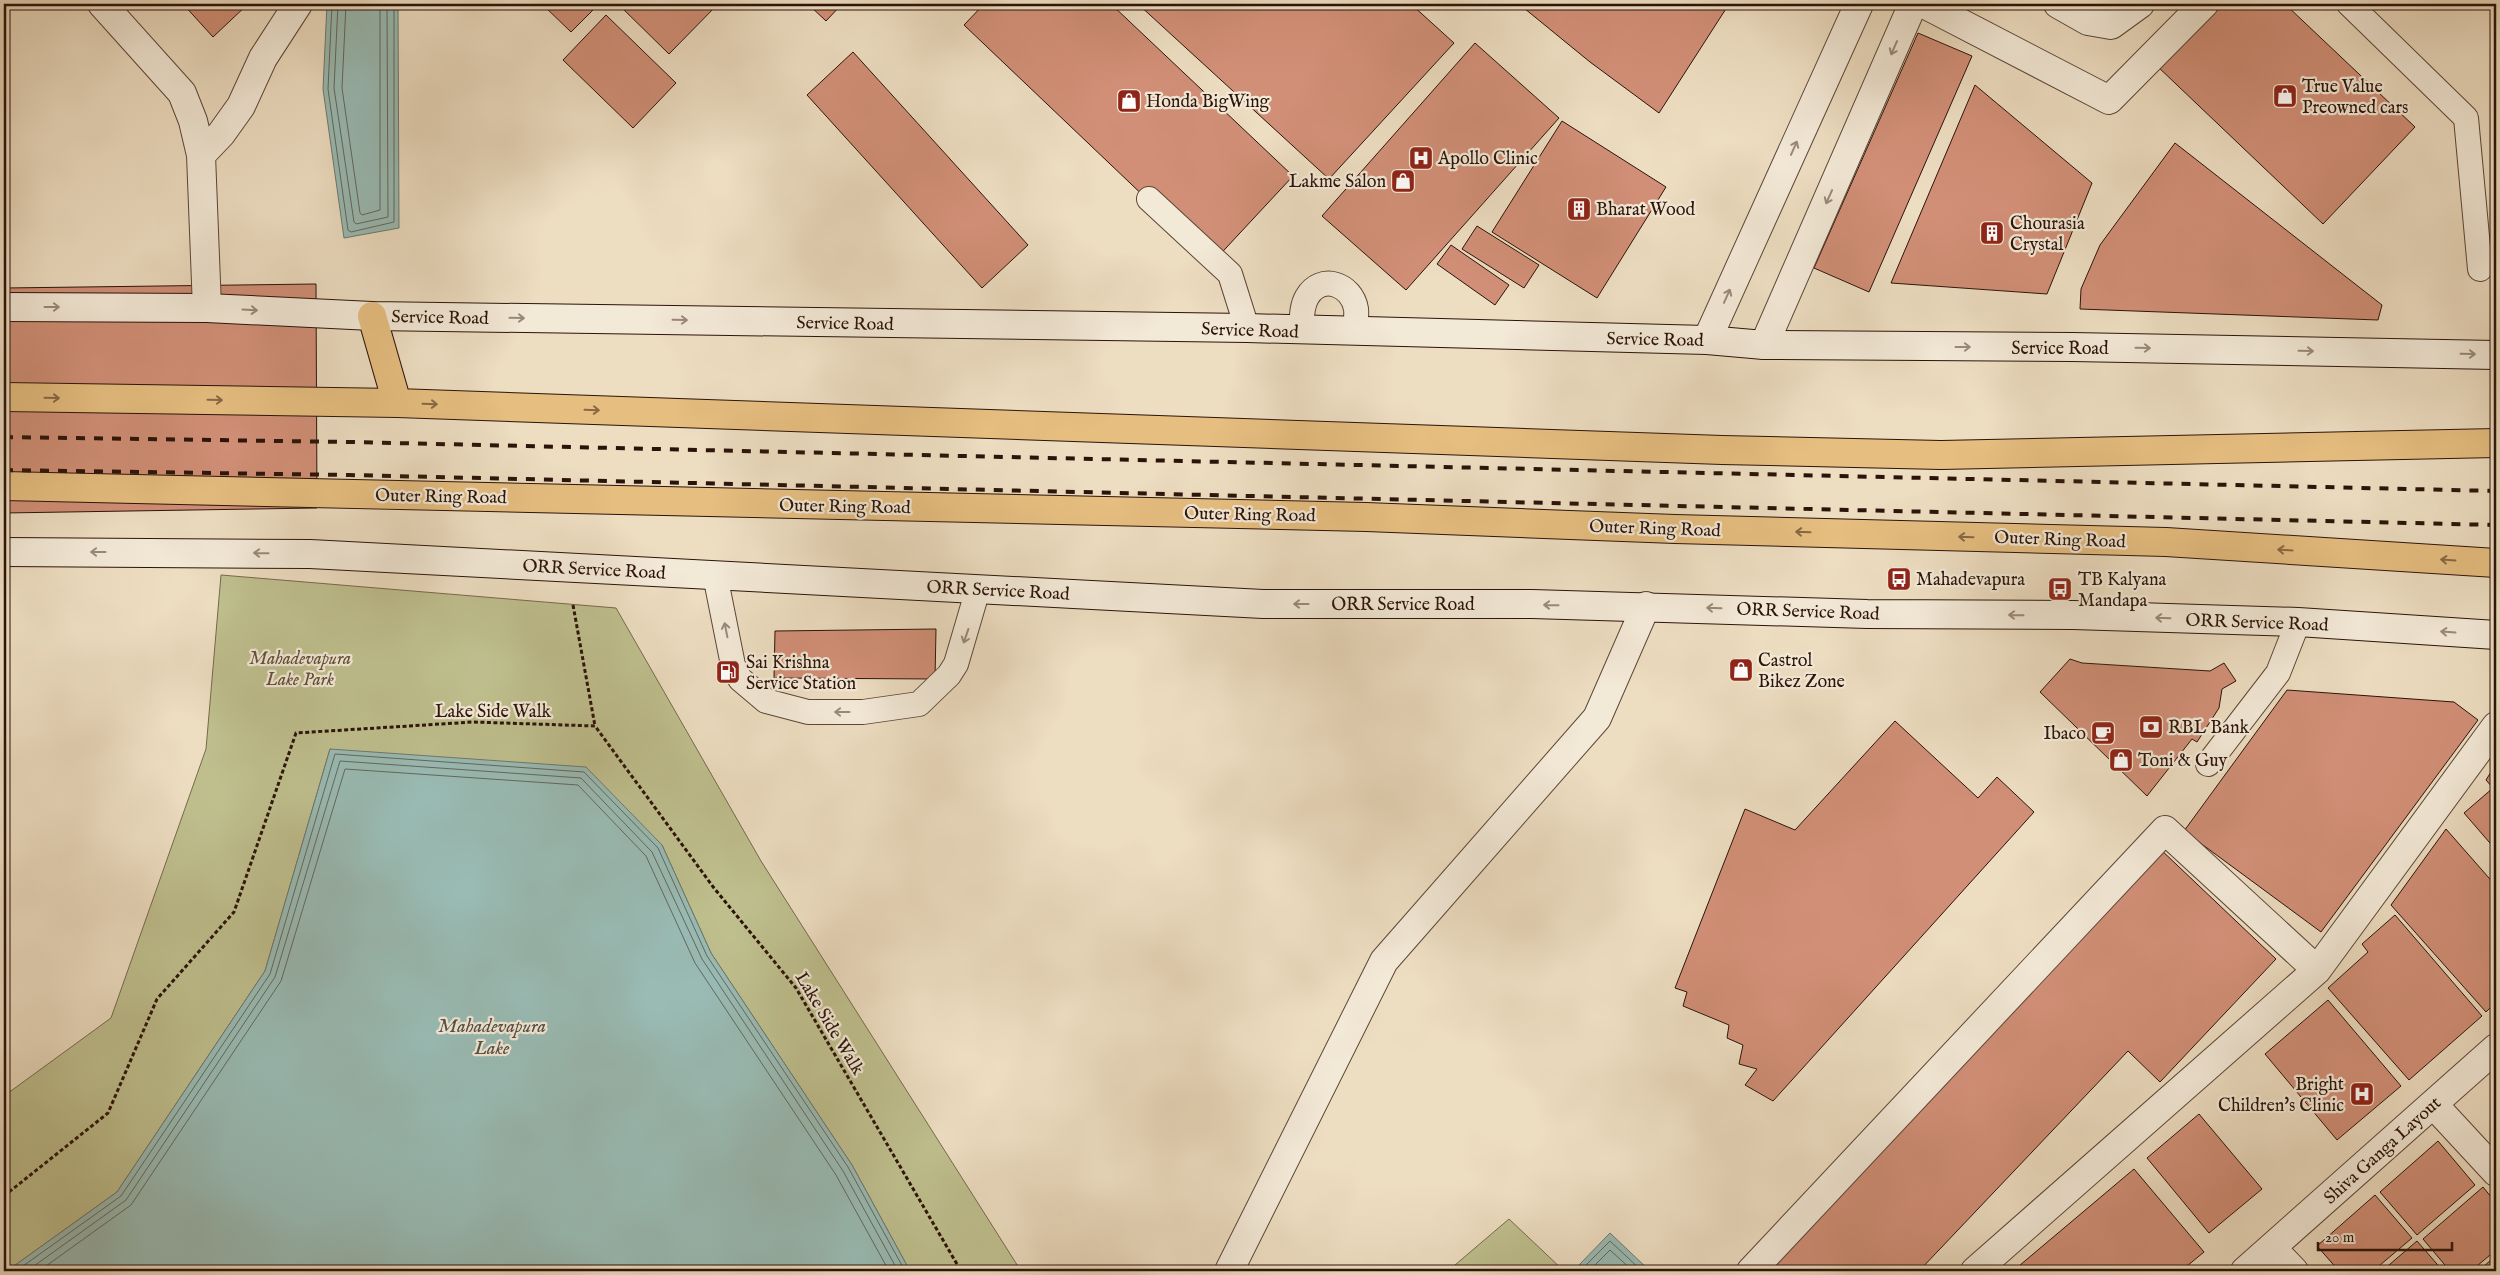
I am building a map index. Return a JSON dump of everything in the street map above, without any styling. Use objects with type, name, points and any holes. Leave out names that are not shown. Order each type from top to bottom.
[{"type":"highway","points":[[372,316],[397,403]]},
{"type":"highway","points":[[4,397],[397,403],[1722,450],[1931,455],[2414,443],[2496,443]]},
{"type":"highway","name":"Outer Ring Road","points":[[4,486],[1366,517],[1666,529],[2166,542],[2496,563]]},
{"type":"street","points":[[102,4],[182,93],[194,121],[201,155],[207,308]]},
{"type":"street","points":[[201,155],[221,134],[241,106],[263,58],[298,4]]},
{"type":"street","points":[[1707,340],[1859,4]]},
{"type":"street","points":[[1764,345],[1913,4]]},
{"type":"street","points":[[1924,4],[2109,100],[2204,4]]},
{"type":"street","points":[[2058,4],[2088,20],[2111,24],[2140,4]]},
{"type":"street","name":"Service Road","points":[[4,307],[207,308],[372,316],[1247,328],[1301,331],[1707,340],[1764,345],[2092,347],[2496,355]]},
{"type":"street","name":"ORR Service Road","points":[[4,552],[310,554],[1263,604],[1646,606],[1867,614],[2073,615],[2298,622],[2496,635]]},
{"type":"street","points":[[1229,1271],[1384,961],[1596,718],[1646,606]]},
{"type":"street","points":[[1975,1271],[2317,970],[2496,726]]},
{"type":"street","points":[[1751,1271],[2165,830],[2317,970]]},
{"type":"street","name":"Shiva Ganga Layout","points":[[2246,1271],[2496,1048]]},
{"type":"street","points":[[2433,1104],[2496,1172]]},
{"type":"street","points":[[2272,1248],[2294,1271]]},
{"type":"lane","points":[[2349,4],[2466,118],[2480,270]]},
{"type":"lane","points":[[1148,199],[1230,274],[1247,328]]},
{"type":"lane","points":[[1301,331],[1303,309],[1307,296],[1320,285],[1331,282],[1346,290],[1353,301],[1356,308],[1355,332]]},
{"type":"lane","points":[[715,575],[733,666],[740,679],[766,701],[808,712],[863,712],[919,704],[949,675],[956,664],[978,589]]},
{"type":"lane","points":[[2208,764],[2278,673],[2298,622]]},
{"type":"path","points":[[565,568],[596,726]]},
{"type":"path","name":"Lake Side Walk","points":[[4,1196],[108,1113],[157,999],[234,912],[296,733],[473,722],[596,726],[714,888],[796,988],[961,1271]]},
{"type":"green space","name":"Mahadevapura Lake Park","points":[[221,575],[616,608],[761,861],[1021,1271],[910,1271],[852,1165],[711,953],[662,845],[330,749],[265,971],[117,1192],[7,1271],[4,1271],[4,1096],[111,1018],[206,749]]},
{"type":"green space","points":[[1509,1219],[1564,1271],[1448,1271]]},
{"type":"water","points":[[327,4],[398,4],[399,228],[344,238],[323,89]]},
{"type":"water","name":"Mahadevapura Lake","points":[[330,749],[586,767],[662,845],[711,953],[852,1165],[910,1271],[7,1271],[117,1192],[265,971]]},
{"type":"water","points":[[1610,1233],[1650,1271],[1585,1271],[1579,1265]]},
{"type":"building","points":[[183,4],[248,4],[213,37]]},
{"type":"building","points":[[542,4],[599,4],[571,32]]},
{"type":"building","points":[[618,4],[718,4],[669,54]]},
{"type":"building","points":[[808,4],[842,4],[826,21]]},
{"type":"building","name":"Honda BigWing","points":[[984,4],[1111,4],[1293,176],[1213,262],[964,25]]},
{"type":"building","points":[[1138,4],[1411,4],[1454,43],[1329,179]]},
{"type":"building","points":[[1519,4],[1729,4],[1659,113],[1590,62]]},
{"type":"building","name":"True Value Preowned cars","points":[[2213,4],[2285,4],[2415,127],[2323,224],[2156,65]]},
{"type":"building","points":[[606,15],[676,83],[633,128],[563,60]]},
{"type":"building","points":[[1918,33],[1972,56],[1869,292],[1814,268]]},
{"type":"building","points":[[1475,43],[1559,118],[1406,290],[1322,216]]},
{"type":"building","points":[[853,52],[1028,245],[982,288],[807,95]]},
{"type":"building","name":"Chourasia Crystal","points":[[1975,85],[2092,183],[2047,294],[1891,283]]},
{"type":"building","name":"Bharat Wood","points":[[1562,121],[1666,187],[1597,298],[1492,232]]},
{"type":"building","points":[[2175,143],[2382,305],[2378,320],[2080,309],[2081,289],[2100,245]]},
{"type":"building","points":[[1477,226],[1539,265],[1524,288],[1462,249]]},
{"type":"building","points":[[1451,245],[1509,285],[1495,305],[1437,264]]},
{"type":"building","points":[[316,284],[317,508],[4,513],[4,288]]},
{"type":"building","points":[[936,629],[935,679],[774,678],[775,631]]},
{"type":"building","points":[[2070,659],[2082,663],[2210,671],[2224,663],[2236,681],[2222,689],[2219,708],[2197,742],[2192,739],[2147,796],[2040,692]]},
{"type":"building","points":[[2287,690],[2454,702],[2478,720],[2321,932],[2184,831]]},
{"type":"building","points":[[1895,721],[1978,798],[1997,777],[2034,812],[1773,1101],[1745,1085],[1757,1069],[1739,1064],[1743,1045],[1727,1038],[1729,1025],[1683,1006],[1687,992],[1675,988],[1745,809],[1795,830]]},
{"type":"building","points":[[2496,764],[2496,850],[2464,813],[2493,788],[2486,780]]},
{"type":"building","points":[[2446,829],[2496,886],[2496,1002],[2486,1012],[2391,905]]},
{"type":"building","points":[[2158,847],[2276,959],[2160,1082],[2128,1051],[1919,1271],[1756,1271]]},
{"type":"building","points":[[2395,915],[2482,1016],[2409,1080],[2328,988],[2368,952],[2362,944]]},
{"type":"building","points":[[2328,1000],[2401,1086],[2337,1140],[2265,1054]]},
{"type":"building","points":[[2199,1114],[2262,1189],[2209,1233],[2147,1158]]},
{"type":"building","points":[[2438,1141],[2475,1185],[2417,1235],[2380,1192]]},
{"type":"building","points":[[2134,1169],[2204,1252],[2181,1271],[2013,1271]]},
{"type":"building","points":[[2483,1187],[2496,1203],[2496,1250],[2471,1271],[2450,1271],[2423,1239]]},
{"type":"building","points":[[2375,1195],[2412,1238],[2373,1271],[2339,1271],[2317,1246]]},
{"type":"building","points":[[2417,1241],[2443,1271],[2382,1271]]},
{"type":"building","points":[[2496,1256],[2496,1271],[2478,1271]]},
{"type":"railway","points":[[4,437],[350,442],[2496,491]]},
{"type":"railway","points":[[4,470],[349,475],[2496,525]]},
{"type":"place","name":"True Value Preowned cars","points":[[2285,96]]},
{"type":"place","name":"Honda BigWing","points":[[1129,101]]},
{"type":"place","name":"Apollo Clinic","points":[[1421,158]]},
{"type":"place","name":"Lakme Salon","points":[[1403,181]]},
{"type":"place","name":"Bharat Wood","points":[[1579,209]]},
{"type":"place","name":"Chourasia Crystal","points":[[1992,233]]},
{"type":"place","name":"Mahadevapura","points":[[1899,579]]},
{"type":"place","name":"TB Kalyana Mandapa","points":[[2060,589]]},
{"type":"place","name":"Castrol Bikez Zone","points":[[1741,670]]},
{"type":"place","name":"Sai Krishna Service Station","points":[[728,672]]},
{"type":"place","name":"RBL Bank","points":[[2151,727]]},
{"type":"place","name":"Ibaco","points":[[2103,733]]},
{"type":"place","name":"Toni & Guy","points":[[2121,760]]},
{"type":"place","name":"Bright Children's Clinic","points":[[2362,1094]]}]
